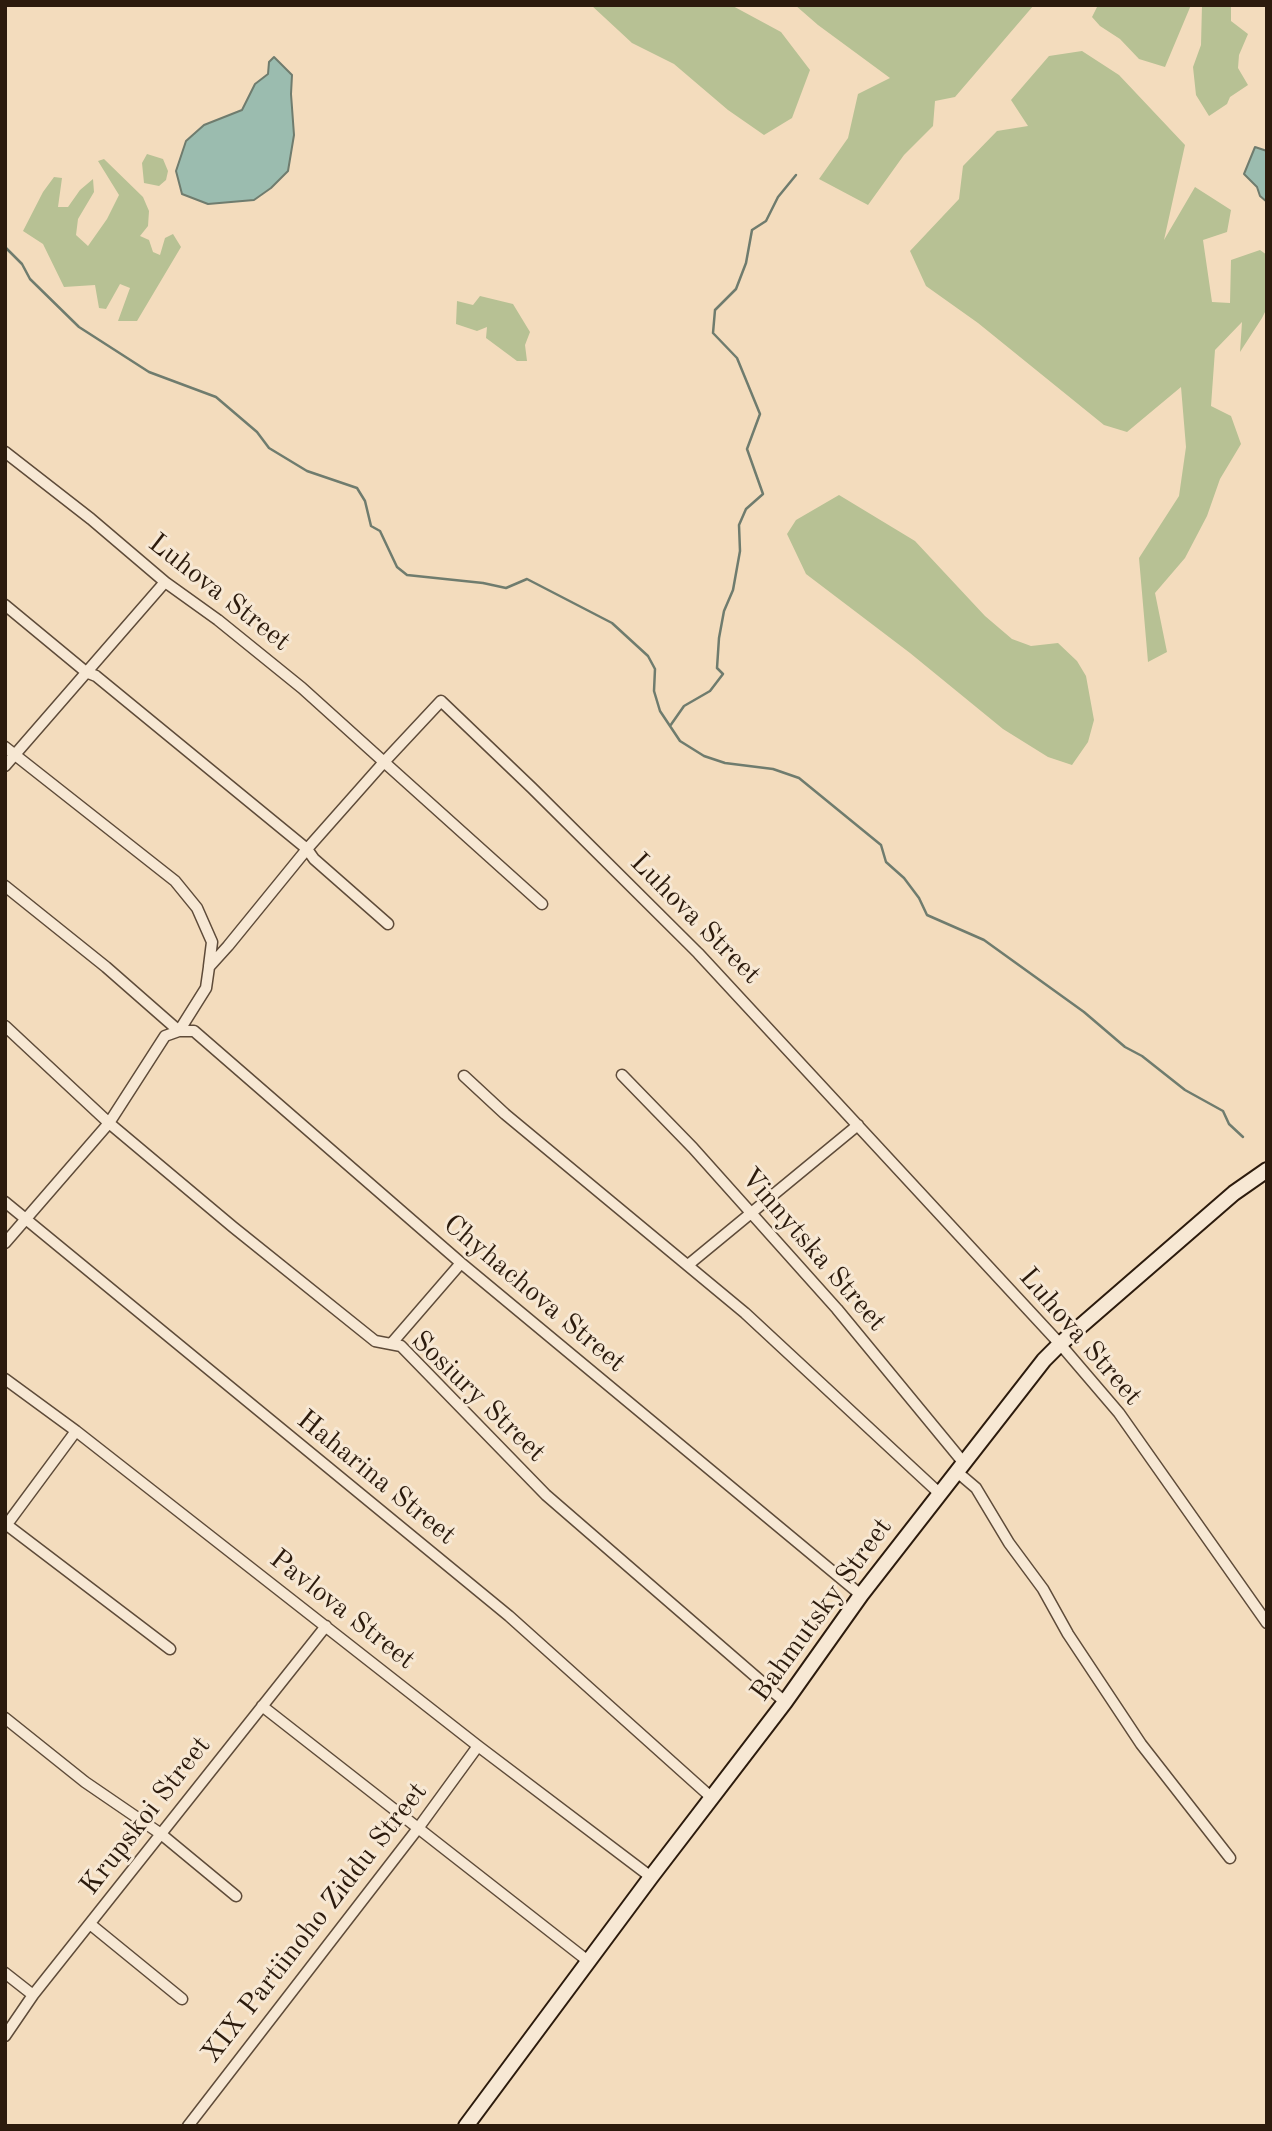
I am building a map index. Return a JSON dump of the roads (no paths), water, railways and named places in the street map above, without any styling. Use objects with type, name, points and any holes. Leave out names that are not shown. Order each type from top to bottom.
[{"type":"main road","name":"Bahmutsky Street","points":[[466,2126],[785,1702],[861,1595],[959,1466],[1059,1344],[1234,1193],[1267,1170]]},
{"type":"street","name":"Luhova Street","points":[[5,452],[91,519],[165,582],[218,620],[302,688],[384,762],[441,701],[698,953],[1059,1344],[1119,1413],[1267,1623]]},
{"type":"street","points":[[5,766],[165,582]]},
{"type":"street","points":[[5,605],[307,849],[313,859],[388,925]]},
{"type":"street","points":[[5,747],[175,880],[197,908],[212,942],[206,988],[180,1031],[165,1036],[108,1123],[5,1243]]},
{"type":"street","points":[[209,967],[384,762],[542,904]]},
{"type":"street","name":"Chyhachova Street","points":[[5,886],[180,1031],[194,1031],[461,1263],[861,1595]]},
{"type":"street","name":"Sosiury Street","points":[[5,1026],[108,1123],[374,1341],[401,1346],[546,1495],[785,1702]]},
{"type":"street","name":"Vinnytska Street","points":[[622,1075],[693,1148],[836,1309],[959,1466],[976,1488],[1009,1543],[1043,1589],[1068,1634],[1141,1745],[1230,1858]]},
{"type":"street","points":[[464,1076],[505,1114],[745,1313],[939,1493]]},
{"type":"street","points":[[688,1265],[858,1125]]},
{"type":"street","name":"Haharina Street","points":[[5,1202],[509,1616],[712,1798]]},
{"type":"street","points":[[391,1344],[461,1263]]},
{"type":"street","name":"Pavlova Street","points":[[5,1378],[651,1877]]},
{"type":"street","points":[[76,1431],[6,1526],[170,1650]]},
{"type":"street","name":"Krupskoi Street","points":[[5,2036],[33,1995],[326,1626]]},
{"type":"street","points":[[262,1706],[588,1961]]},
{"type":"street","points":[[5,1718],[85,1782],[161,1834],[236,1896]]},
{"type":"street","name":"XIX Partiinoho Ziddu Street","points":[[188,2126],[419,1827],[478,1746]]},
{"type":"street","points":[[90,1924],[182,1999]]},
{"type":"street","points":[[5,1973],[33,1995]]},
{"type":"waterway","points":[[670,726],[684,706],[710,691],[723,674],[717,668],[719,638],[724,611],[733,590],[740,551],[739,525],[746,509],[763,494],[747,449],[760,414],[737,358],[713,333],[715,310],[736,289],[746,263],[752,230],[766,221],[778,197],[796,175]]},
{"type":"waterway","points":[[5,247],[22,264],[30,279],[79,327],[149,372],[216,397],[257,432],[269,448],[307,471],[357,488],[365,501],[371,526],[380,531],[397,567],[407,575],[506,588],[527,579],[612,623],[648,656],[655,669],[654,691],[660,711],[680,741],[704,756],[725,763],[773,769],[799,778],[881,845],[886,862],[904,878],[919,898],[927,915],[984,940],[1084,1012],[1125,1047],[1142,1056],[1185,1090],[1223,1111],[1229,1124],[1243,1137]]}]
